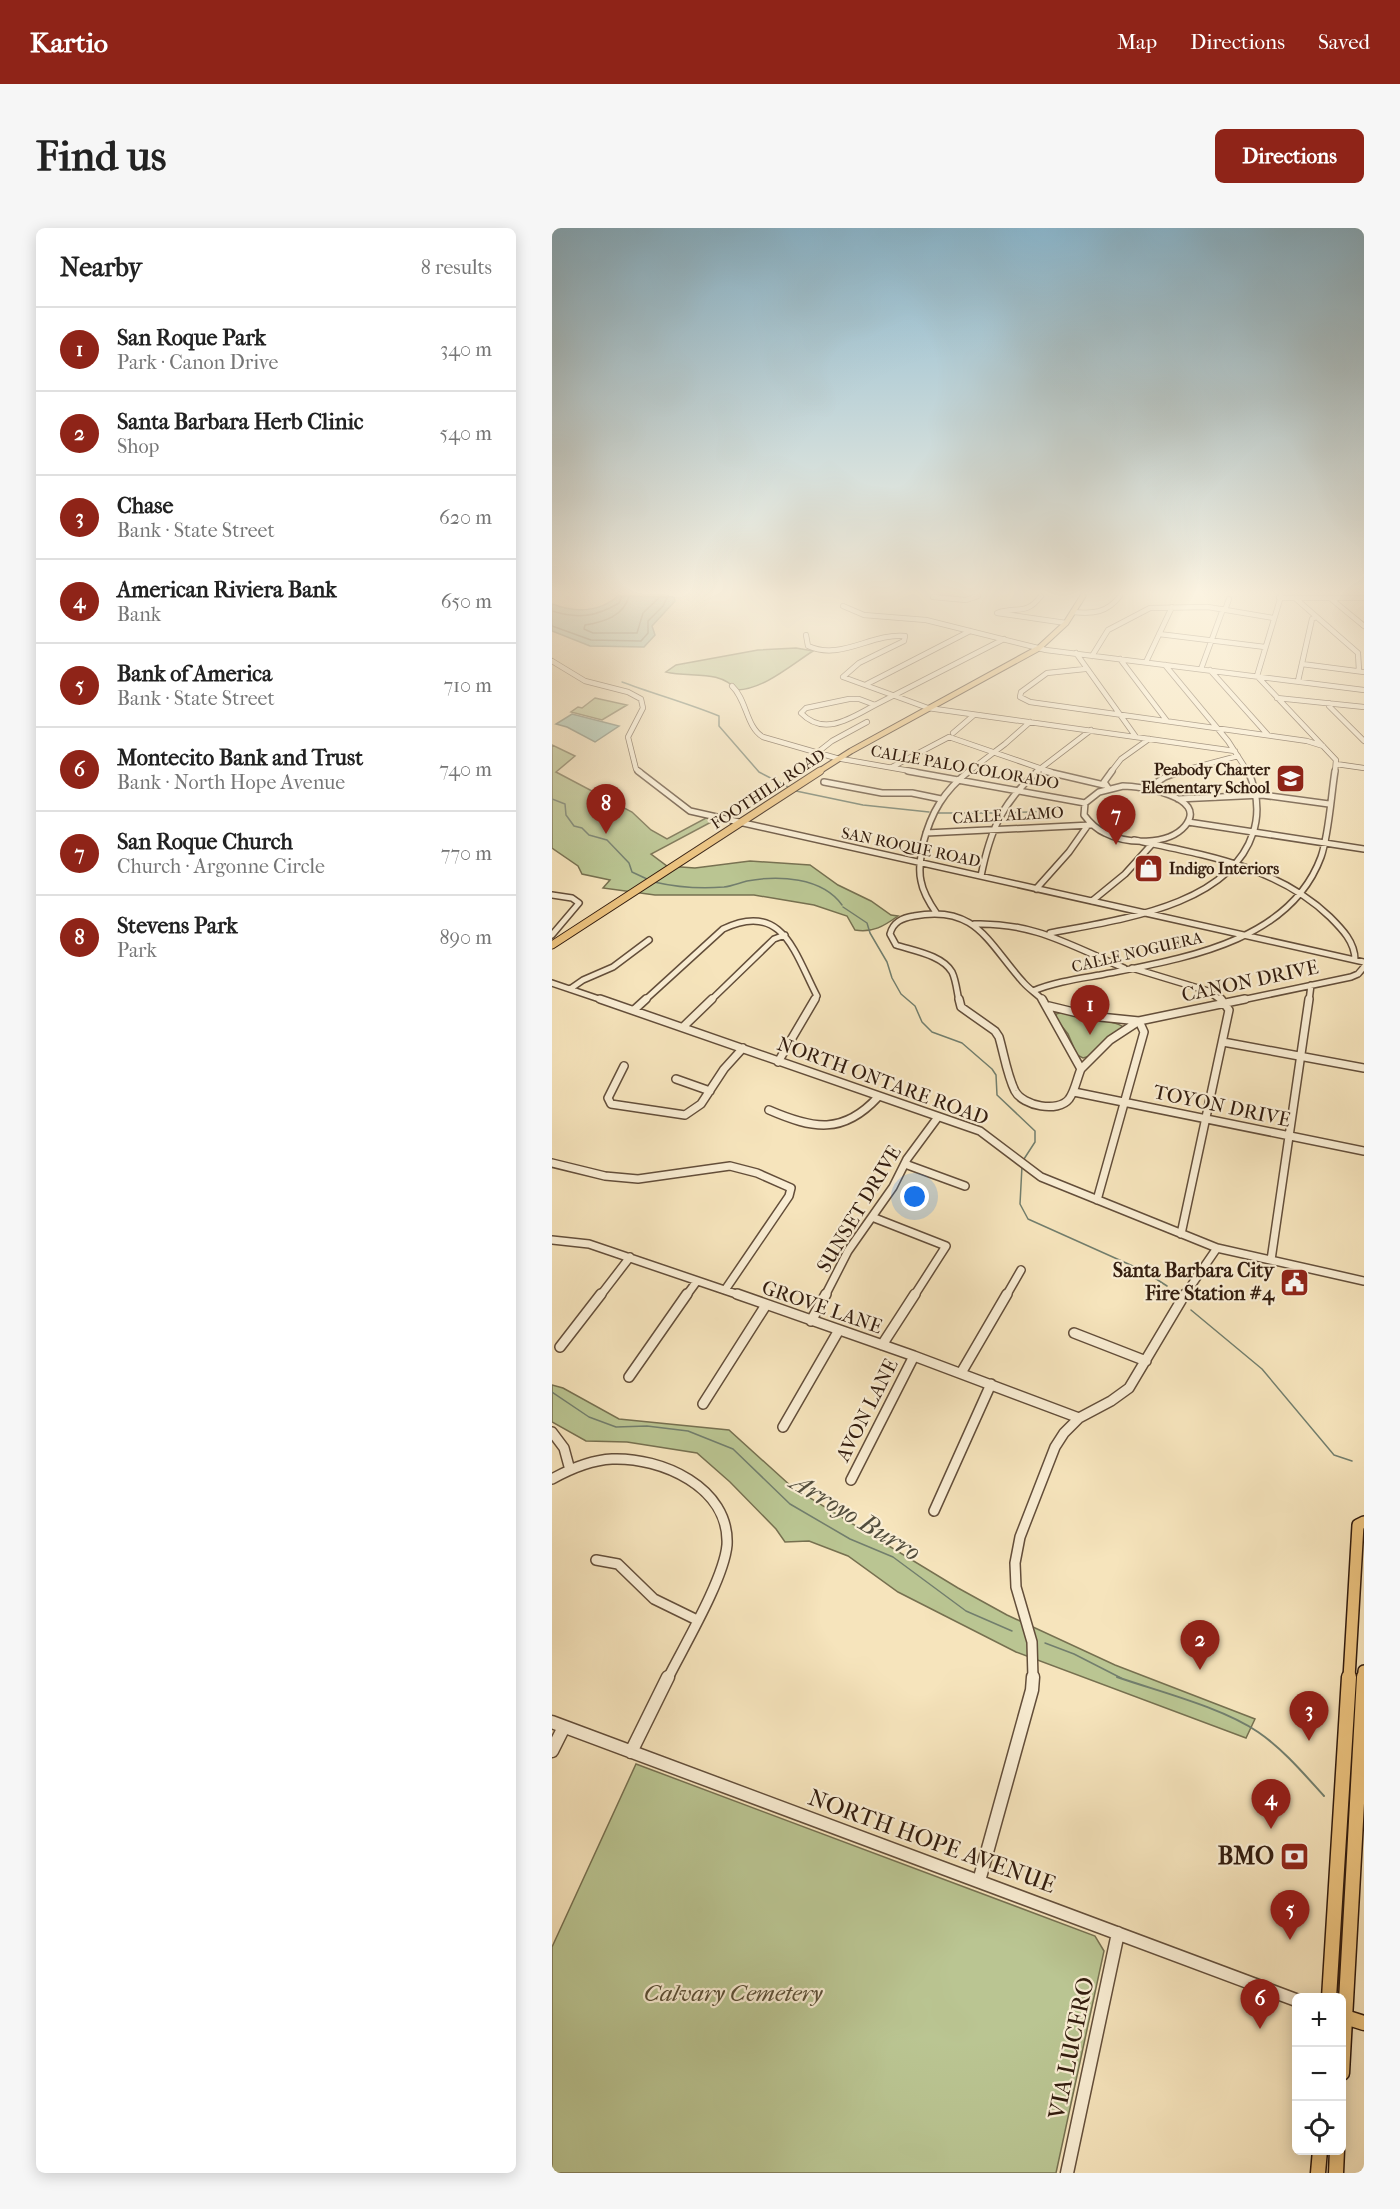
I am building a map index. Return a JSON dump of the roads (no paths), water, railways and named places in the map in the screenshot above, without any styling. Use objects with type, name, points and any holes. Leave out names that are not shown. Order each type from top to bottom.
[{"type":"main road","name":"FOOTHILL ROAD","points":[[552,945],[840,758],[967,687]]},
{"type":"main road","points":[[1329,1993],[1358,1525],[1364,1522]]},
{"type":"main road","points":[[1344,1993],[1364,1671]]},
{"type":"main road","points":[[1346,2017],[1364,2023]]},
{"type":"main road","points":[[1318,2173],[1320,2155]]},
{"type":"main road","points":[[1336,2173],[1337,2155]]},
{"type":"street","name":"SAN ROQUE ROAD","points":[[606,687],[633,694],[641,699],[643,708],[628,737],[636,768],[686,810],[1364,962]]},
{"type":"street","name":"CALLE PALO COLORADO","points":[[733,687],[739,693],[758,735],[840,758],[1085,803]]},
{"type":"street","points":[[874,687],[928,708],[1205,746],[1236,753]]},
{"type":"street","points":[[875,705],[851,698],[806,708],[801,712],[804,718],[811,722],[831,726],[875,705],[910,687]]},
{"type":"street","points":[[1028,687],[1021,692],[1020,696],[1030,702],[1268,735],[1307,741],[1324,747]]},
{"type":"street","points":[[1099,687],[1136,737]]},
{"type":"street","points":[[1141,687],[1167,721]]},
{"type":"street","points":[[1050,933],[1142,912],[1195,894],[1216,882],[1238,864],[1249,847],[1255,832],[1258,814],[1257,795],[1246,768],[1229,740],[1183,687]]},
{"type":"street","points":[[1225,687],[1268,735]]},
{"type":"street","points":[[1267,687],[1335,761],[1364,768]]},
{"type":"street","points":[[1340,687],[1364,690]]},
{"type":"street","points":[[1277,698],[1364,707]]},
{"type":"street","points":[[1329,703],[1329,706],[1364,741]]},
{"type":"street","points":[[953,733],[974,714]]},
{"type":"street","points":[[818,752],[832,741],[867,722]]},
{"type":"street","points":[[937,914],[922,889],[918,875],[919,862],[932,813],[941,799],[960,780],[993,755],[1030,722]]},
{"type":"street","points":[[981,876],[992,830],[1003,811],[1019,790],[1040,770],[1090,730]]},
{"type":"street","points":[[1205,746],[1253,734]]},
{"type":"street","points":[[892,767],[944,738],[951,738],[1040,770],[1106,787],[1148,788],[1178,799],[1257,795],[1329,804]]},
{"type":"street","points":[[1149,739],[1121,759],[1106,787],[1085,803],[1084,815],[1089,825],[1112,836],[1154,842],[1238,864],[1270,875],[1299,892],[1327,913],[1352,944],[1355,960]]},
{"type":"street","points":[[1148,788],[1169,774],[1236,753]]},
{"type":"street","name":"CALLE NOGUERA","points":[[1033,991],[1199,954],[1243,935],[1277,914],[1299,892],[1314,872],[1324,843],[1335,761]]},
{"type":"street","points":[[824,782],[882,793],[912,793],[941,799]]},
{"type":"street","points":[[1092,901],[1125,874],[1154,842],[1176,833],[1188,822],[1188,812],[1178,799]]},
{"type":"street","points":[[1188,822],[1364,849]]},
{"type":"street","points":[[1036,888],[1069,852],[1089,825]]},
{"type":"street","name":"CALLE ALAMO","points":[[926,833],[1089,825]]},
{"type":"street","points":[[552,895],[572,898],[579,903],[552,935]]},
{"type":"street","points":[[1074,1092],[1068,1101],[1053,1107],[1036,1105],[1019,1097],[1013,1089],[999,1037],[995,1031],[961,1007],[951,970],[937,959],[903,949],[892,941],[890,931],[897,921],[915,915],[937,914],[974,924],[1011,924],[1050,933],[1085,953],[1128,968],[1198,987],[1217,995],[1229,1012],[1181,1234]]},
{"type":"street","points":[[634,1010],[727,927],[742,922],[765,922],[778,926],[785,935],[817,998],[778,1062]]},
{"type":"street","name":"CANON DRIVE","points":[[974,924],[1049,1006],[1090,1016],[1139,1021],[1351,976],[1358,974],[1364,967]]},
{"type":"street","points":[[683,1027],[774,939],[785,935]]},
{"type":"street","points":[[570,989],[583,980],[613,967],[649,940]]},
{"type":"street","name":"NORTH ONTARE ROAD","points":[[552,983],[989,1135],[1034,1172],[1217,1248],[1364,1281]]},
{"type":"street","points":[[1271,1260],[1311,985]]},
{"type":"street","name":"CANON DRIVE","points":[[1049,1006],[1052,1019],[1065,1036],[1081,1069]]},
{"type":"street","points":[[1097,1200],[1144,1038],[1139,1021]]},
{"type":"street","name":"CANON DRIVE","points":[[1074,1092],[1081,1069],[1110,1040],[1139,1021]]},
{"type":"street","points":[[1223,1042],[1364,1068]]},
{"type":"street","points":[[624,1066],[608,1098],[614,1105],[685,1115],[697,1108],[724,1069],[743,1048]]},
{"type":"street","points":[[676,1079],[710,1091]]},
{"type":"street","name":"TOYON DRIVE","points":[[1074,1092],[1364,1151]]},
{"type":"street","points":[[769,1110],[807,1125],[830,1126],[858,1117],[878,1097]]},
{"type":"street","name":"SUNSET DRIVE","points":[[811,1321],[848,1251],[897,1182],[904,1164],[938,1117]]},
{"type":"street","points":[[552,1163],[611,1177],[638,1179],[664,1178],[726,1166],[759,1174],[791,1188],[789,1196],[725,1290]]},
{"type":"street","points":[[904,1164],[965,1186]]},
{"type":"street","points":[[872,1217],[946,1246],[882,1345]]},
{"type":"street","name":"GROVE LANE","points":[[552,1240],[589,1244],[630,1257],[962,1373],[1078,1418]]},
{"type":"street","points":[[979,1881],[1028,1708],[1034,1671],[1032,1642],[1016,1587],[1016,1551],[1055,1447],[1078,1418],[1121,1395],[1136,1379],[1173,1312],[1217,1248]]},
{"type":"street","points":[[560,1347],[630,1257]]},
{"type":"street","points":[[962,1373],[1021,1270]]},
{"type":"street","points":[[629,1377],[698,1281]]},
{"type":"street","points":[[703,1404],[766,1305]]},
{"type":"street","points":[[783,1427],[839,1330]]},
{"type":"street","points":[[1074,1333],[1146,1361]]},
{"type":"street","name":"AVON LANE","points":[[851,1480],[914,1356]]},
{"type":"street","points":[[934,1511],[991,1384]]},
{"type":"street","points":[[552,1432],[564,1448],[570,1470]]},
{"type":"street","points":[[552,1479],[570,1470],[613,1459],[650,1463],[666,1468],[692,1482],[715,1503],[724,1519],[728,1549],[722,1569],[631,1752]]},
{"type":"street","points":[[596,1560],[618,1564],[654,1599],[697,1620]]},
{"type":"street","points":[[1347,1686],[1364,1691]]},
{"type":"street","name":"NORTH HOPE AVENUE","points":[[552,1722],[1292,1998]]},
{"type":"street","points":[[552,1751],[564,1727]]},
{"type":"street","name":"VIA LUCERO","points":[[1067,2173],[1118,1933]]},
{"type":"water","points":[[572,714],[619,726],[595,742],[567,727],[556,724]]},
{"type":"waterway","points":[[636,687],[719,716],[719,726],[759,772],[790,788]]},
{"type":"waterway","points":[[796,791],[863,805],[929,812]]},
{"type":"waterway","points":[[552,799],[565,804],[566,815],[574,826],[582,828],[589,835],[607,840],[629,863],[632,872],[647,879]]},
{"type":"waterway","points":[[1006,813],[1052,811]]},
{"type":"waterway","points":[[936,813],[998,813]]},
{"type":"waterway","points":[[654,882],[715,888],[759,879],[799,880],[823,889],[842,905]]},
{"type":"waterway","points":[[843,907],[867,923],[870,933],[887,962],[892,978],[901,994],[915,1006],[922,1022],[932,1032],[962,1043],[992,1069],[996,1075],[997,1095],[1035,1131],[1035,1142],[1024,1159]]},
{"type":"waterway","points":[[1022,1166],[1020,1204],[1028,1219],[1144,1271],[1167,1286]]},
{"type":"waterway","points":[[1191,1310],[1262,1369],[1334,1455],[1352,1461]]},
{"type":"waterway","name":"Arroyo Burro","points":[[552,1392],[589,1417],[616,1427],[647,1426],[688,1431],[733,1449],[790,1504],[850,1539],[893,1557],[966,1611],[1012,1631]]},
{"type":"waterway","name":"Arroyo Burro","points":[[1045,1643],[1074,1654],[1121,1678]]},
{"type":"waterway","name":"Arroyo Burro","points":[[1117,1677],[1190,1701],[1243,1723],[1276,1746],[1324,1796]]},
{"type":"place","name":"Peabody Charter Elementary School","points":[[1291,778]]},
{"type":"place","name":"Stevens Park","points":[[606,834]]},
{"type":"place","name":"San Roque Church","points":[[1116,845]]},
{"type":"place","name":"Indigo Interiors","points":[[1148,868]]},
{"type":"place","name":"San Roque Park","points":[[1090,1035]]},
{"type":"place","name":"Santa Barbara City Fire Station #4","points":[[1295,1282]]},
{"type":"place","name":"Santa Barbara Herb Clinic","points":[[1200,1670]]},
{"type":"place","name":"Chase","points":[[1309,1741]]},
{"type":"place","name":"American Riviera Bank","points":[[1271,1829]]},
{"type":"place","name":"BMO","points":[[1295,1856]]},
{"type":"place","name":"Bank of America","points":[[1290,1940]]},
{"type":"place","name":"Montecito Bank and Trust","points":[[1260,2029]]},
{"type":"park label","name":"Calvary Cemetery","points":[[733,1993]]}]
